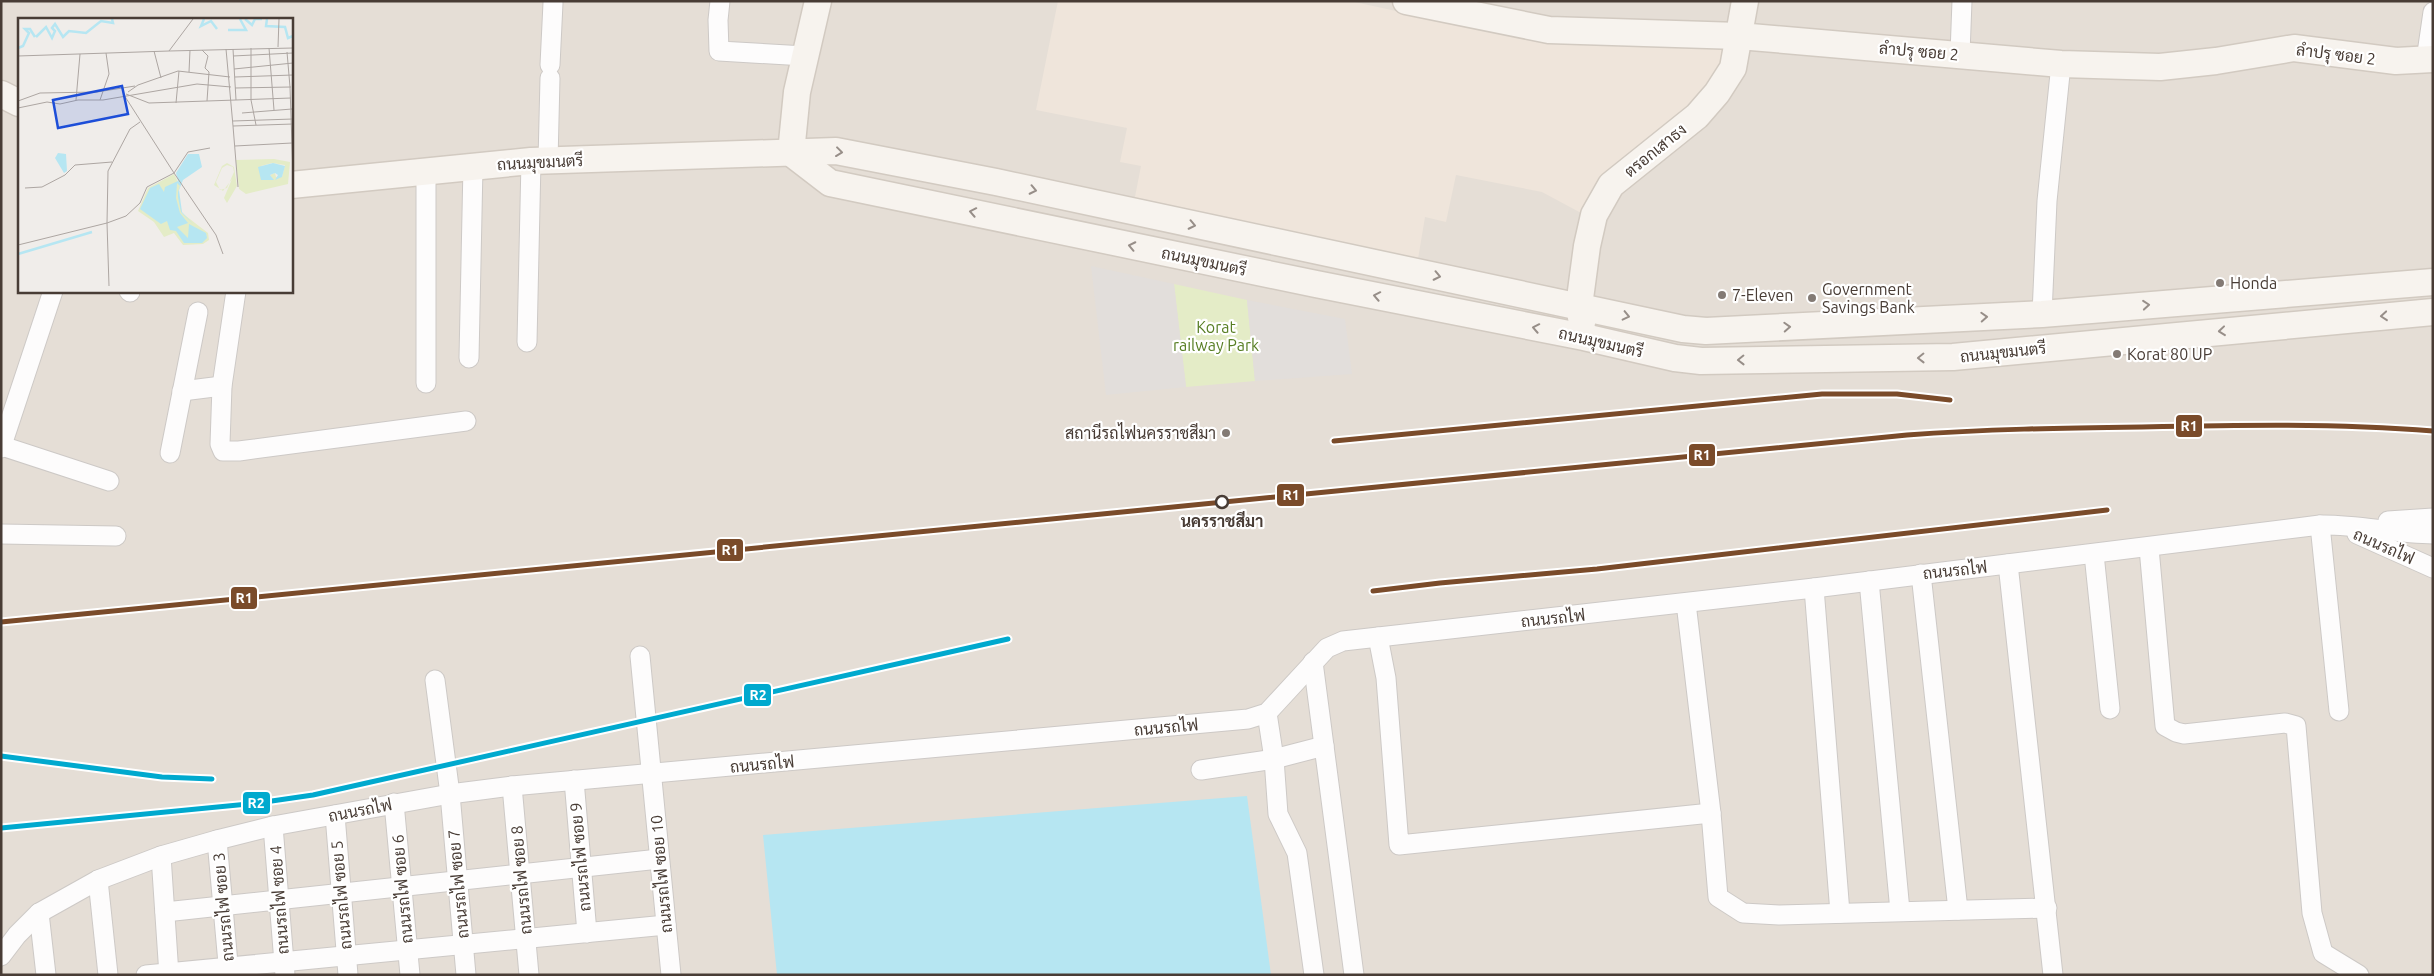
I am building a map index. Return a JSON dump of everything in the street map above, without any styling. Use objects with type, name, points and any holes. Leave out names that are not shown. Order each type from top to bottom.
[{"type":"main road","points":[[791,153],[797,92],[818,1]]},
{"type":"main road","name":"ลำปรุ ซอย 2","points":[[1406,1],[1549,30],[1739,36],[2061,64],[2160,67],[2294,48],[2362,58],[2396,61],[2430,60]]},
{"type":"main road","name":"ตรอกเสาธง","points":[[1584,337],[1579,306],[1587,246],[1594,215],[1611,185],[1697,116],[1717,93],[1733,68],[1745,1]]},
{"type":"main road","points":[[1,94],[18,102]]},
{"type":"main road","name":"ถนนมุขมนตรี","points":[[292,185],[540,161],[836,151],[996,182],[1683,329],[1706,331],[2042,314],[2433,282]]},
{"type":"main road","name":"ถนนมุขมนตรี","points":[[791,153],[830,183],[1316,284],[1584,337],[1675,358],[1701,361],[1952,357],[2433,312]]},
{"type":"main road","points":[[1951,319],[1952,357]]},
{"type":"street","points":[[720,1],[718,20],[719,51],[805,56]]},
{"type":"street","points":[[1960,54],[1962,1]]},
{"type":"street","points":[[527,342],[540,161],[550,71],[553,3]]},
{"type":"street","points":[[2430,60],[2433,12]]},
{"type":"street","points":[[2042,314],[2047,201],[2061,64]]},
{"type":"street","points":[[469,358],[473,166]]},
{"type":"street","points":[[426,173],[426,383]]},
{"type":"street","points":[[53,292],[2,447],[109,481]]},
{"type":"street","points":[[236,292],[222,386],[220,444],[223,451],[230,452],[466,421]]},
{"type":"street","points":[[170,453],[198,312]]},
{"type":"street","points":[[182,391],[222,386]]},
{"type":"street","name":"ถนนรถไฟ","points":[[1,956],[17,935],[38,913],[98,880],[161,856],[217,840],[273,826],[394,803],[512,786],[1248,719],[1267,713],[1313,662],[1328,648],[1343,641],[1814,588],[2149,548],[2349,521],[2410,521],[2433,518]]},
{"type":"street","points":[[2327,525],[2339,711]]},
{"type":"street","name":"ถนนรถไฟ","points":[[2327,525],[2397,533],[2433,534]]},
{"type":"street","name":"ถนนรถไฟ","points":[[2327,525],[2433,568]]},
{"type":"street","points":[[1,534],[116,536]]},
{"type":"street","points":[[2149,548],[2165,726],[2184,734],[2285,723],[2296,726],[2312,913],[2323,954],[2359,975]]},
{"type":"street","points":[[2094,554],[2110,709]]},
{"type":"street","points":[[2008,564],[2053,975]]},
{"type":"street","points":[[1921,574],[1958,910]]},
{"type":"street","points":[[1869,581],[1900,912]]},
{"type":"street","points":[[1814,588],[1840,913]]},
{"type":"street","points":[[1686,603],[1711,813],[1718,897],[1743,913],[1840,913],[2047,908]]},
{"type":"street","points":[[1378,637],[1386,678],[1399,844],[1711,813]]},
{"type":"street","name":"ถนนรถไฟ ซอย 10","points":[[640,656],[671,975]]},
{"type":"street","points":[[1313,662],[1354,975]]},
{"type":"street","name":"ถนนรถไฟ ซอย 7","points":[[435,680],[450,794],[466,975]]},
{"type":"street","points":[[1267,713],[1274,759],[1278,814],[1298,859],[1314,975]]},
{"type":"street","points":[[1201,770],[1274,759],[1324,746]]},
{"type":"street","name":"ถนนรถไฟ ซอย 9","points":[[574,780],[587,933]]},
{"type":"street","name":"ถนนรถไฟ ซอย 8","points":[[512,786],[529,975]]},
{"type":"street","name":"ถนนรถไฟ ซอย 6","points":[[394,803],[410,975]]},
{"type":"street","name":"ถนนรถไฟ ซอย 5","points":[[334,815],[348,975]]},
{"type":"street","name":"ถนนรถไฟ ซอย 4","points":[[273,826],[284,968]]},
{"type":"street","name":"ถนนรถไฟ ซอย 3","points":[[217,840],[228,971]]},
{"type":"street","points":[[161,856],[169,974]]},
{"type":"street","points":[[165,912],[659,858]]},
{"type":"street","points":[[98,880],[108,975]]},
{"type":"street","points":[[38,913],[46,975]]},
{"type":"street","points":[[146,975],[284,968],[347,955],[666,925]]},
{"type":"shaded area","points":[[1,1],[2433,1],[2433,975],[1,975]]},
{"type":"shaded area","points":[[1058,1],[1350,1],[1548,44],[1731,42],[1719,71],[1704,95],[1583,214],[1542,192],[1456,175],[1446,222],[1425,217],[1418,259],[1134,202],[1141,166],[1120,162],[1127,128],[1036,110]]},
{"type":"shaded area","points":[[1091,266],[1174,284],[1186,387],[1106,395]]},
{"type":"shaded area","points":[[1247,300],[1345,319],[1352,374],[1255,381]]},
{"type":"green space","name":"Korat railway Park","points":[[1174,284],[1247,300],[1255,381],[1186,387]]},
{"type":"water","points":[[1247,796],[1271,975],[777,975],[763,835]]},
{"type":"transit line","name":"R1","points":[[1334,441],[1822,394],[1897,394],[1950,400]]},
{"type":"transit line","name":"R1","points":[[1,622],[1907,435],[2024,429],[2251,425],[2397,428],[2433,431]]},
{"type":"transit line","name":"R1","points":[[1373,591],[1597,569],[2107,510]]},
{"type":"transit line","name":"R2","points":[[1,828],[258,803],[313,795],[1008,639]]},
{"type":"transit line","name":"R2","points":[[1,756],[162,777],[212,779]]},
{"type":"place","name":"Honda","points":[[2220,283]]},
{"type":"place","name":"7-Eleven","points":[[1722,295]]},
{"type":"place","name":"Government Savings Bank","points":[[1812,298]]},
{"type":"place","name":"Korat 80 UP","points":[[2117,354]]},
{"type":"place","name":"สถานีรถไฟนครราชสีมา","points":[[1226,433]]},
{"type":"place","name":"นครราชสีมา","points":[[1222,502]]}]
